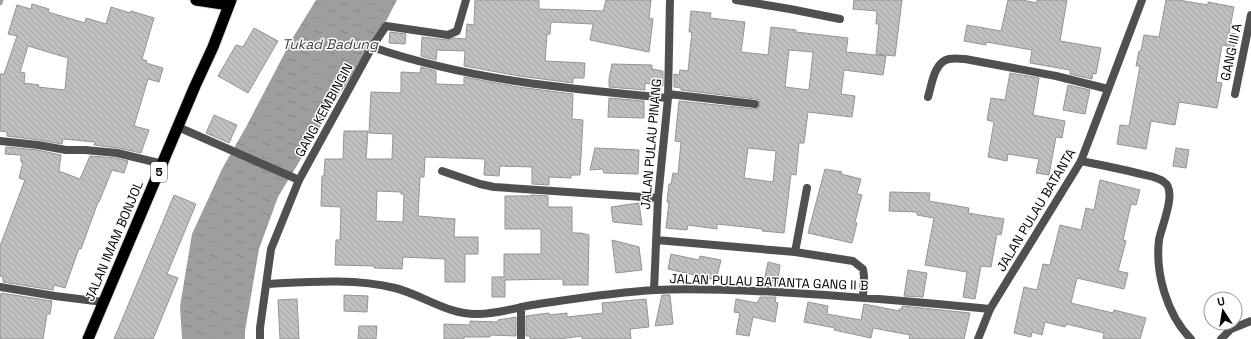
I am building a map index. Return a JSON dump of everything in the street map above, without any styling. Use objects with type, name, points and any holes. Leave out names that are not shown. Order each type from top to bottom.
[{"type":"highway","name":"5","points":[[196,0],[230,2]]},
{"type":"highway","name":"JALAN IMAM BONJOL","points":[[88,339],[214,46],[230,2]]},
{"type":"street","name":"GANG KEMBINGIN","points":[[260,339],[260,328],[271,249],[297,179],[372,47],[386,26],[448,35],[457,32],[466,0]]},
{"type":"street","name":"JALAN PULAU PINANG","points":[[654,290],[658,198],[668,96],[670,0]]},
{"type":"street","points":[[736,0],[840,19]]},
{"type":"street","name":"JALAN PULAU BATANTA","points":[[978,339],[990,310],[1081,161],[1142,0]]},
{"type":"street","name":"GANG III A","points":[[1235,94],[1251,15]]},
{"type":"street","points":[[372,47],[413,60],[502,79],[548,86],[755,104]]},
{"type":"street","points":[[928,96],[940,64],[948,59],[965,59],[1056,76],[1108,90]]},
{"type":"street","points":[[178,127],[297,179]]},
{"type":"street","points":[[0,141],[66,150],[118,153],[163,164]]},
{"type":"street","points":[[1081,161],[1151,177],[1165,182],[1168,186],[1170,192],[1169,201],[1159,240],[1159,264],[1163,290],[1172,313],[1191,339]]},
{"type":"street","points":[[442,171],[480,184],[494,187],[658,198]]},
{"type":"street","points":[[795,252],[807,188]]},
{"type":"street","points":[[656,240],[795,252],[853,261],[863,269],[863,298]]},
{"type":"street","name":"JALAN PULAU BATANTA GANG II B","points":[[267,284],[314,282],[380,284],[397,288],[449,309],[468,314],[489,314],[521,307],[581,298],[654,290],[696,288],[930,303],[990,310]]},
{"type":"street","points":[[0,287],[104,302]]},
{"type":"street","points":[[521,307],[521,339]]},
{"type":"street","points":[[1221,339],[1231,329],[1251,321]]},
{"type":"water","name":"Tukad Badung","points":[[316,0],[397,0],[382,29],[340,94],[278,197],[259,249],[245,331],[245,339],[182,339],[180,306],[192,234],[222,169],[246,127],[292,39]]},
{"type":"building","points":[[475,0],[539,0],[539,9],[603,11],[606,0],[651,0],[649,18],[653,19],[649,52],[590,40],[593,24],[551,22],[550,34],[547,34],[545,61],[585,63],[584,78],[573,78],[573,83],[519,76],[464,66],[465,51],[437,50],[436,60],[421,56],[422,37],[447,40],[454,38],[466,39],[467,24],[474,25]]},
{"type":"building","points":[[854,0],[902,0],[895,56],[876,54],[879,24],[876,24],[877,11],[853,9]]},
{"type":"building","points":[[1008,0],[1022,0],[1037,3],[1037,0],[1067,0],[1060,41],[1101,48],[1096,74],[1093,73],[1092,79],[1070,74],[1070,70],[1030,63],[1032,50],[986,42],[986,45],[964,41],[967,25],[1001,31]]},
{"type":"building","points":[[1166,0],[1178,0],[1208,5],[1208,2],[1234,7],[1229,33],[1236,34],[1234,47],[1222,45],[1216,82],[1222,83],[1217,108],[1179,102],[1175,125],[1151,121],[1146,149],[1117,144],[1120,125],[1129,126],[1140,66],[1136,66],[1144,35],[1159,37]]},
{"type":"building","points":[[32,4],[49,9],[48,12],[85,23],[86,18],[106,24],[111,7],[154,18],[142,59],[147,61],[146,63],[163,68],[159,82],[148,79],[134,126],[149,130],[141,153],[94,145],[95,142],[63,139],[62,144],[7,136],[7,132],[0,131],[0,74],[4,74],[17,36],[8,34],[17,5],[31,9]],"holes":[[[28,46],[68,58],[65,90],[38,87],[39,85],[24,83],[25,73],[20,72]]]},
{"type":"building","points":[[691,11],[711,13],[710,18],[745,22],[741,52],[768,55],[771,27],[796,30],[796,32],[848,38],[846,52],[886,56],[883,75],[844,70],[841,94],[855,96],[852,117],[808,112],[804,143],[799,143],[796,175],[791,174],[784,233],[717,224],[717,229],[688,225],[687,230],[666,228],[669,202],[667,202],[669,184],[671,184],[673,173],[678,174],[681,142],[675,141],[679,101],[754,109],[759,108],[760,104],[759,100],[756,99],[681,90],[681,88],[674,87],[674,74],[679,75],[680,70],[688,71],[692,32],[689,32]],"holes":[[[789,50],[813,52],[809,90],[785,87]],[[748,148],[776,151],[773,182],[744,178]]]},
{"type":"building","points":[[254,28],[278,41],[248,93],[218,76],[236,45],[243,47]]},
{"type":"building","points":[[390,32],[406,34],[405,44],[389,43]]},
{"type":"building","points":[[612,64],[652,65],[652,69],[663,71],[663,86],[645,83],[645,90],[609,87]]},
{"type":"building","points":[[421,67],[436,71],[436,84],[464,85],[464,77],[518,87],[573,94],[572,119],[583,120],[580,175],[571,175],[571,178],[549,177],[549,185],[532,184],[532,167],[500,166],[499,176],[484,175],[485,159],[425,157],[424,177],[420,177],[418,216],[455,219],[454,237],[478,237],[478,254],[465,254],[465,282],[445,282],[445,259],[403,257],[402,269],[374,268],[375,266],[335,265],[336,240],[340,240],[341,207],[321,206],[322,176],[324,176],[325,159],[343,159],[344,131],[368,131],[366,159],[392,159],[393,134],[369,133],[371,92],[401,93],[401,72],[420,73]],"holes":[[[377,191],[401,192],[401,194],[404,194],[403,222],[376,221]]]},
{"type":"building","points":[[1010,73],[1039,78],[1033,115],[1065,121],[1062,138],[1056,137],[1049,175],[1036,173],[1039,159],[1008,154],[1007,161],[988,157],[994,122],[987,120],[991,98],[1005,100]]},
{"type":"building","points":[[1068,85],[1090,90],[1085,114],[1063,110]]},
{"type":"building","points":[[609,98],[644,101],[644,118],[608,117]]},
{"type":"building","points":[[214,115],[237,125],[229,143],[206,133]]},
{"type":"building","points":[[6,147],[37,150],[61,155],[59,171],[80,179],[90,156],[116,158],[128,161],[124,173],[112,170],[98,202],[81,249],[79,248],[65,288],[54,285],[53,290],[3,282],[3,277],[0,276],[0,246],[25,180],[19,178],[23,162],[21,162],[21,155],[5,154]]},
{"type":"building","points":[[595,148],[639,150],[638,174],[604,173],[603,169],[590,170]]},
{"type":"building","points":[[1176,148],[1189,150],[1186,168],[1173,166]]},
{"type":"building","points":[[825,169],[842,172],[841,174],[861,179],[857,194],[862,195],[855,222],[857,223],[852,243],[808,233]]},
{"type":"building","points":[[1100,180],[1140,190],[1136,205],[1131,204],[1123,240],[1126,241],[1118,271],[1128,273],[1124,289],[1077,278],[1071,303],[1113,313],[1114,310],[1146,318],[1140,339],[1103,339],[1104,333],[1066,324],[1065,327],[1045,322],[1042,335],[1032,332],[1031,337],[1014,333],[1024,287],[1037,290],[1043,264],[1050,265],[1060,225],[1081,230],[1086,208],[1094,210]]},
{"type":"building","points":[[890,192],[930,193],[929,201],[969,208],[968,213],[1004,219],[1001,235],[997,234],[991,267],[981,266],[975,299],[963,297],[967,272],[925,265],[934,218],[917,215],[917,212],[889,211]]},
{"type":"building","points":[[174,195],[196,204],[167,274],[178,278],[153,339],[114,339]]},
{"type":"building","points":[[505,196],[548,196],[548,207],[572,207],[572,233],[589,235],[588,285],[563,285],[563,279],[505,280],[505,297],[492,297],[492,277],[504,277],[504,254],[541,254],[541,229],[505,229]]},
{"type":"building","points":[[639,203],[642,225],[613,222],[611,207]]},
{"type":"building","points":[[612,240],[639,247],[642,270],[616,273]]},
{"type":"building","points":[[671,254],[699,260],[700,256],[721,260],[716,280],[668,269]]},
{"type":"building","points":[[768,262],[780,265],[777,287],[763,286]]},
{"type":"building","points":[[908,270],[927,273],[923,297],[904,296]]},
{"type":"building","points":[[1,293],[52,301],[50,314],[47,314],[43,339],[0,339]]},
{"type":"building","points":[[344,295],[368,296],[367,312],[344,311]]},
{"type":"building","points":[[662,295],[670,295],[673,324],[655,326]]},
{"type":"building","points":[[760,297],[776,297],[775,302],[778,303],[775,322],[753,317],[749,336],[736,334],[740,313],[734,312],[736,299],[757,303]]},
{"type":"building","points":[[297,299],[299,339],[280,339],[278,300]]},
{"type":"building","points":[[646,299],[649,327],[630,329],[631,339],[582,339],[582,336],[559,339],[530,339],[530,336],[526,336],[526,316],[549,313],[549,315],[567,313],[567,317],[603,313],[602,303]]},
{"type":"building","points":[[808,302],[828,306],[827,314],[861,320],[864,304],[899,311],[899,309],[902,309],[902,306],[970,313],[964,339],[909,339],[910,335],[873,328],[871,338],[834,330],[835,328],[804,322]]},
{"type":"building","points":[[516,317],[516,336],[490,335],[490,337],[444,339],[444,324],[470,325],[470,321],[498,322],[498,320]]},
{"type":"building","points":[[359,326],[377,326],[376,339],[358,339]]}]
